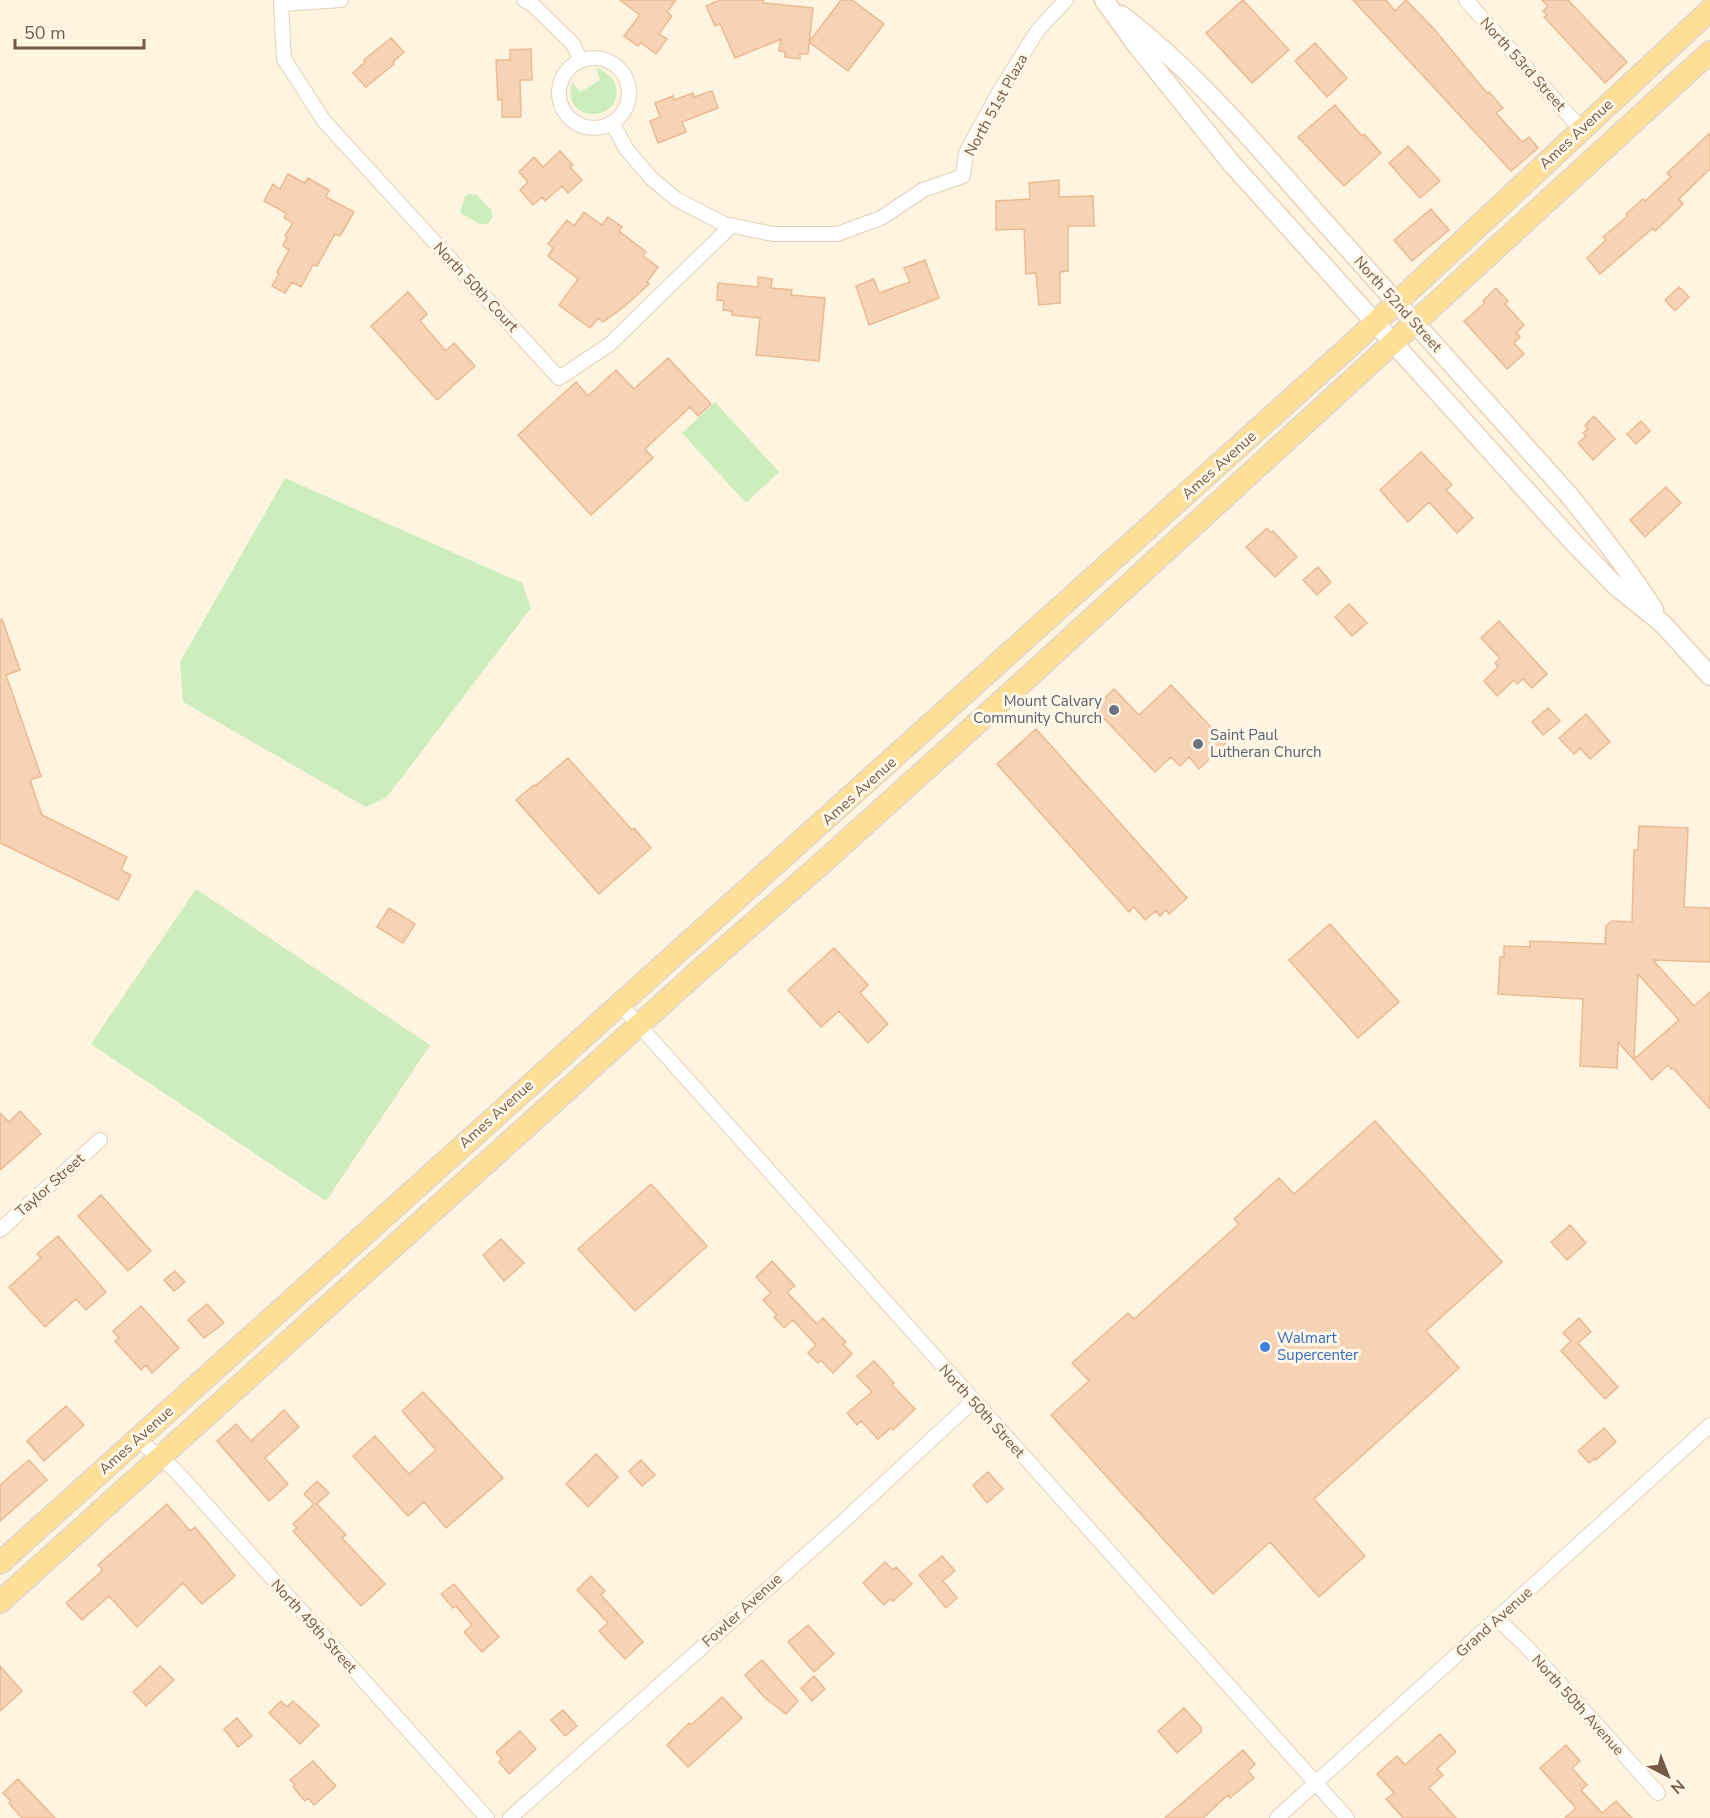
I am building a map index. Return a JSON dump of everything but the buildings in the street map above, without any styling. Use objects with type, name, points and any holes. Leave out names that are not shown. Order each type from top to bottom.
[{"type":"main road","name":"North 52nd Street","points":[[1106,2],[1155,41],[1199,85],[1415,323],[1568,494],[1635,580],[1663,624]]},
{"type":"main road","name":"North 52nd Street","points":[[1106,2],[1135,43],[1232,164],[1395,342],[1571,540],[1616,586],[1663,624],[1710,676]]},
{"type":"main road","name":"Ames Avenue","points":[[0,1563],[619,1003],[865,786],[1376,322],[1710,10]]},
{"type":"main road","name":"Ames Avenue","points":[[0,1602],[821,864],[1710,52]]},
{"type":"street","points":[[281,2],[341,0]]},
{"type":"street","points":[[524,0],[533,5],[573,44],[580,61]]},
{"type":"street","name":"North 51st Plaza","points":[[612,123],[627,150],[655,181],[676,199],[724,224],[773,234],[837,234],[881,218],[922,190],[963,176],[966,153],[998,94],[1038,30],[1066,0]]},
{"type":"street","name":"North 53rd Street","points":[[1466,0],[1581,129]]},
{"type":"street","name":"North 50th Court","points":[[281,2],[284,59],[324,121],[559,378],[610,344],[732,225]]},
{"type":"street","points":[[597,57],[608,60],[624,74],[629,85],[627,106],[621,116],[601,128],[582,126],[568,117],[561,106],[560,82],[566,71],[580,61],[597,57]]},
{"type":"street","name":"North 50th Street","points":[[619,1003],[1347,1818]]},
{"type":"street","name":"Taylor Street","points":[[0,1230],[100,1140]]},
{"type":"street","name":"Fowler Avenue","points":[[510,1818],[835,1529],[973,1401]]},
{"type":"street","name":"Grand Avenue","points":[[1277,1818],[1710,1425]]},
{"type":"street","name":"North 49th Street","points":[[137,1439],[183,1479],[487,1818]]},
{"type":"street","name":"North 50th Avenue","points":[[1497,1619],[1526,1646],[1658,1792]]},
{"type":"green space","points":[[596,68],[613,79],[616,93],[613,104],[605,111],[595,114],[585,113],[576,107],[571,97],[572,82],[580,92],[600,80]]},
{"type":"green space","points":[[477,195],[491,210],[493,216],[488,224],[480,224],[460,213],[465,196]]},
{"type":"green space","points":[[715,402],[779,472],[746,503],[682,433]]},
{"type":"green space","points":[[285,478],[522,583],[531,608],[387,797],[366,807],[183,702],[180,662]]},
{"type":"green space","points":[[196,889],[430,1045],[326,1201],[91,1044]]},
{"type":"place","name":"Mount Calvary Community Church","points":[[1114,710]]},
{"type":"place","name":"Saint Paul Lutheran Church","points":[[1198,744]]},
{"type":"place","name":"Walmart Supercenter","points":[[1265,1347]]}]
